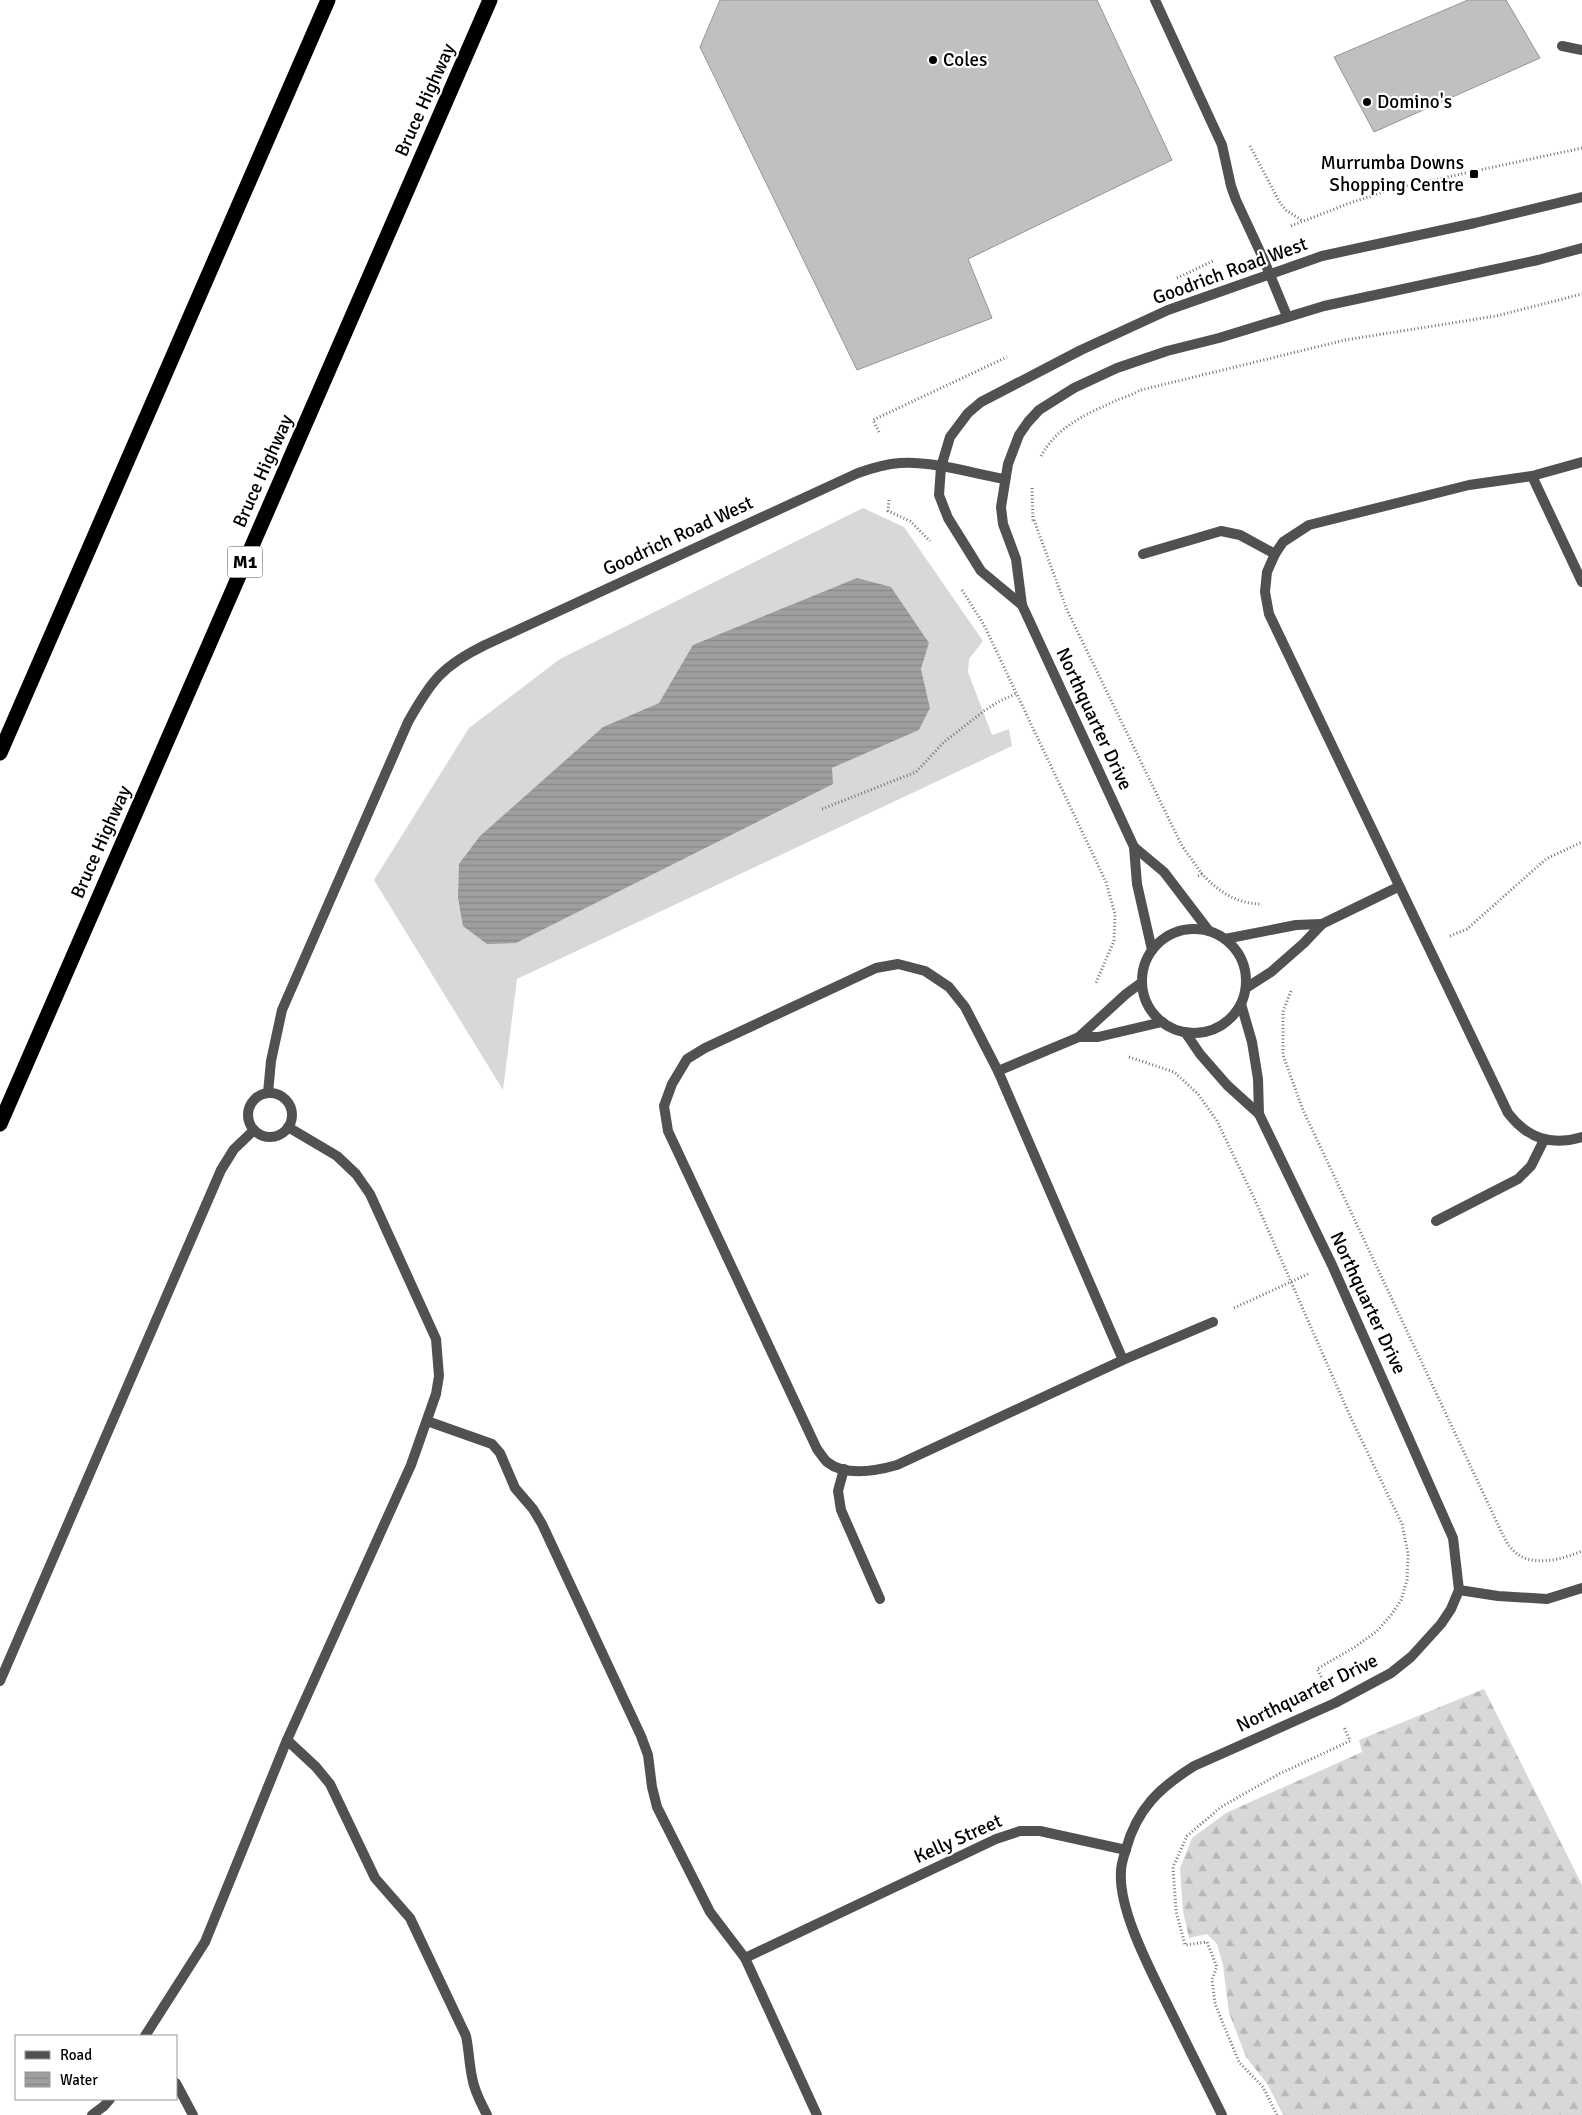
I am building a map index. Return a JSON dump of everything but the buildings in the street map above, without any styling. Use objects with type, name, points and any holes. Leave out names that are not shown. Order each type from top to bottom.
[{"type":"highway","points":[[0,753],[328,0]]},
{"type":"highway","name":"Bruce Highway","points":[[0,1124],[490,0]]},
{"type":"street","points":[[1155,0],[1222,145],[1230,186],[1287,316]]},
{"type":"street","points":[[1562,46],[1582,50]]},
{"type":"street","name":"Goodrich Road West","points":[[941,467],[950,437],[968,413],[981,402],[1081,350],[1168,310],[1322,256],[1476,223],[1582,197]]},
{"type":"street","points":[[1004,479],[1012,450],[1028,422],[1039,410],[1074,388],[1117,368],[1158,354],[1324,306],[1528,262],[1582,248]]},
{"type":"street","name":"Goodrich Road West","points":[[268,1093],[270,1061],[282,1010],[408,722],[424,694],[440,673],[479,648],[858,473],[902,462],[1004,479]]},
{"type":"street","points":[[1582,462],[1532,476],[1469,485],[1309,525],[1283,542],[1275,554],[1267,572],[1265,592],[1269,614],[1398,887],[1429,945],[1508,1113],[1526,1132],[1544,1140],[1566,1142],[1582,1137]]},
{"type":"street","name":"Northquarter Drive","points":[[941,467],[939,495],[948,518],[981,571],[1022,605]]},
{"type":"street","points":[[1532,476],[1582,582]]},
{"type":"street","name":"Northquarter Drive","points":[[1004,479],[1001,507],[1003,524],[1016,558],[1022,605],[1134,847],[1140,903],[1152,950]]},
{"type":"street","points":[[1143,554],[1221,531],[1240,536],[1275,554]]},
{"type":"street","name":"Northquarter Drive","points":[[1134,847],[1164,872],[1209,931]]},
{"type":"street","points":[[1246,988],[1271,972],[1322,924],[1398,887]]},
{"type":"street","points":[[1225,939],[1296,925],[1322,924]]},
{"type":"street","points":[[1194,928],[1209,931],[1225,939],[1235,949],[1242,961],[1246,974],[1246,988],[1241,1004],[1231,1018],[1218,1028],[1201,1033],[1173,1029],[1151,1012],[1144,998],[1142,983],[1144,965],[1152,950],[1163,938],[1194,928]]},
{"type":"street","points":[[1123,1360],[998,1071],[965,1007],[949,988],[925,971],[898,964],[876,968],[705,1048],[686,1059],[672,1084],[664,1106],[668,1131],[817,1449],[828,1462],[844,1470],[874,1472],[897,1465],[1123,1360],[1213,1322]]},
{"type":"street","points":[[998,1071],[1078,1037],[1091,1024],[1142,983]]},
{"type":"street","name":"Northquarter Drive","points":[[1241,1004],[1252,1042],[1258,1080],[1259,1114]]},
{"type":"street","points":[[1078,1037],[1098,1038],[1162,1022]]},
{"type":"street","name":"Northquarter Drive","points":[[1185,1032],[1200,1054],[1227,1085],[1259,1114],[1332,1265],[1453,1538],[1459,1590],[1451,1609],[1441,1624],[1411,1657],[1391,1673],[1335,1703],[1194,1766],[1177,1777],[1152,1798],[1140,1813],[1131,1832],[1120,1871],[1124,1894],[1137,1940],[1222,2115]]},
{"type":"street","points":[[268,1093],[281,1096],[287,1101],[291,1114],[288,1127],[272,1137],[259,1134],[254,1130],[248,1118],[248,1110],[255,1098],[268,1093]]},
{"type":"street","points":[[146,2035],[205,1942],[287,1740],[411,1465],[436,1394],[439,1376],[436,1339],[370,1194],[356,1174],[337,1156],[288,1127]]},
{"type":"street","points":[[0,1681],[221,1170],[234,1149],[254,1130]]},
{"type":"street","points":[[1436,1221],[1518,1179],[1531,1166],[1544,1140]]},
{"type":"street","points":[[427,1421],[492,1444],[500,1453],[515,1488],[533,1509],[542,1524],[642,1736],[648,1755],[652,1787],[657,1807],[710,1912],[745,1958],[817,2115]]},
{"type":"street","points":[[844,1470],[838,1491],[841,1510],[880,1599]]},
{"type":"street","points":[[1459,1590],[1498,1596],[1547,1600],[1582,1588]]},
{"type":"street","points":[[287,1740],[316,1767],[330,1784],[375,1878],[410,1918],[466,2036],[476,2095],[487,2115]]},
{"type":"street","name":"Kelly Street","points":[[745,1958],[996,1838],[1020,1831],[1040,1831],[1126,1850]]},
{"type":"street","points":[[178,2087],[193,2115]]},
{"type":"street","points":[[92,2115],[109,2100]]},
{"type":"path","points":[[1249,144],[1280,203],[1286,210],[1304,221]]},
{"type":"path","points":[[1291,226],[1347,204],[1396,188],[1582,148]]},
{"type":"path","points":[[1040,458],[1052,438],[1065,427],[1083,416],[1141,390],[1346,340],[1496,316],[1582,294]]},
{"type":"path","points":[[879,432],[873,420],[1016,353]]},
{"type":"path","points":[[1138,384],[1141,390]]},
{"type":"path","points":[[1032,481],[1031,501],[1034,520],[1067,610],[1182,846],[1212,885],[1230,898],[1250,904],[1268,904]]},
{"type":"path","points":[[890,500],[888,511],[910,521],[934,546]]},
{"type":"path","points":[[1028,523],[1034,520]]},
{"type":"path","points":[[962,589],[984,626],[1017,693],[1106,882],[1115,914],[1114,941],[1097,984],[1081,1001],[1091,1024]]},
{"type":"path","points":[[822,809],[916,772],[944,742],[984,711],[1017,693]]},
{"type":"path","points":[[1429,945],[1467,929],[1546,859],[1582,842]]},
{"type":"path","points":[[1176,886],[1202,874]]},
{"type":"path","points":[[1115,914],[1140,903]]},
{"type":"path","points":[[1294,986],[1283,1012],[1283,1056],[1303,1110],[1501,1530],[1511,1548],[1523,1558],[1545,1561],[1564,1558],[1582,1551]]},
{"type":"path","points":[[1098,1038],[1108,1060],[1126,1056],[1152,1063],[1174,1072],[1198,1094],[1217,1121],[1255,1200],[1290,1281],[1402,1524],[1408,1554],[1407,1580],[1401,1600],[1392,1614],[1377,1631],[1355,1647],[1318,1669],[1335,1703],[1350,1741],[1279,1774],[1221,1807],[1187,1836],[1173,1867],[1176,1911],[1185,1945],[1207,1942],[1217,1967],[1212,1979],[1215,2004],[1240,2062],[1263,2087],[1277,2115]]},
{"type":"path","points":[[1213,1322],[1231,1309],[1290,1281],[1332,1265]]},
{"type":"green space","points":[[863,508],[904,527],[983,641],[969,659],[968,672],[992,735],[1009,729],[1012,746],[517,979],[503,1090],[374,880],[469,728],[560,659]],"holes":[[[929,643],[921,669],[930,708],[919,730],[832,768],[603,727],[659,703]]]},
{"type":"green space","points":[[1484,1689],[1582,1885],[1582,2115],[1283,2115],[1268,2085],[1246,2057],[1229,2013],[1223,1965],[1217,1944],[1207,1934],[1189,1938],[1183,1911],[1180,1868],[1192,1838],[1226,1813],[1362,1752],[1359,1740]]},
{"type":"water","points":[[857,578],[891,587],[929,643],[921,669],[930,708],[919,730],[832,768],[833,784],[516,943],[487,944],[463,926],[458,898],[459,864],[480,836],[603,727],[659,703],[693,645]]},
{"type":"place","name":"Coles","points":[[933,60]]},
{"type":"place","name":"Domino's","points":[[1367,102]]},
{"type":"place","name":"Murrumba Downs Shopping Centre","points":[[1474,174]]}]
